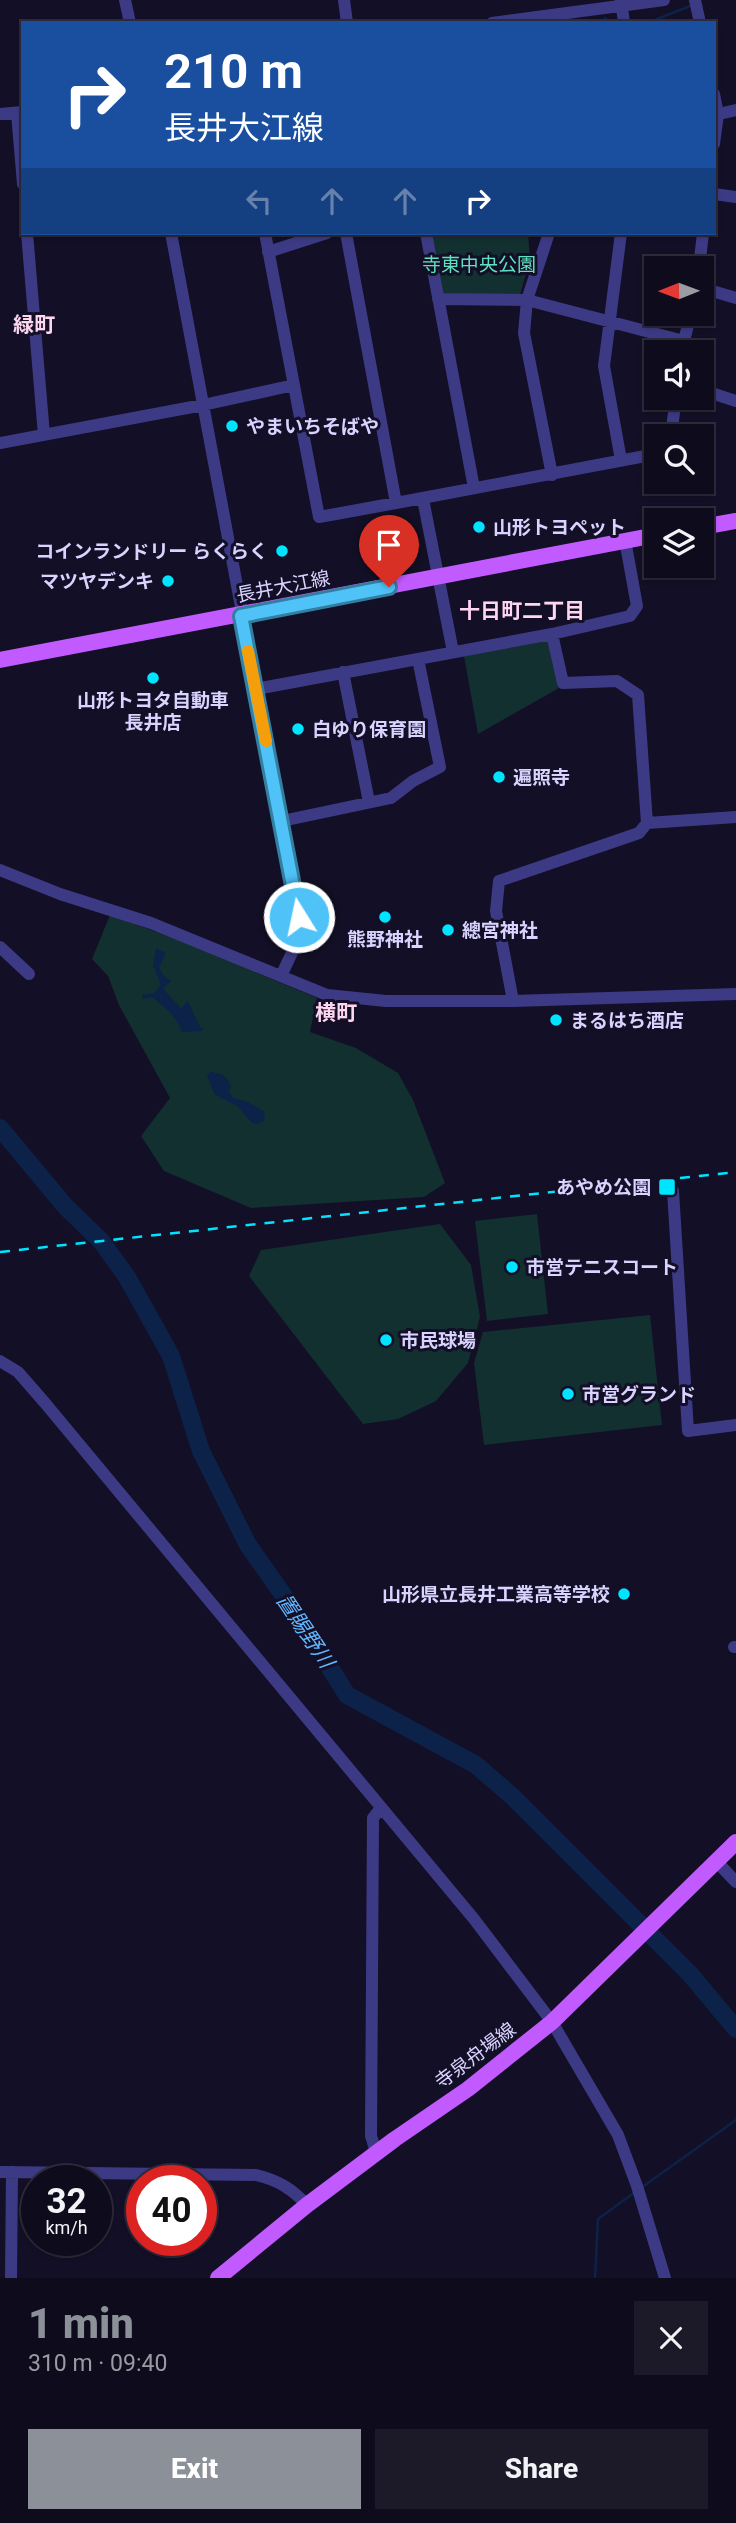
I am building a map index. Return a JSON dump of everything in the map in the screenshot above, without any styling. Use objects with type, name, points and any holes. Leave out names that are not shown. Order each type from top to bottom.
[{"type":"main road","points":[[714,525],[736,521]]},
{"type":"main road","name":"長井大江線","points":[[0,660],[644,537]]},
{"type":"main road","name":"寺泉舟場線","points":[[218,2278],[307,2205],[376,2152],[468,2089],[556,2018],[736,1843]]},
{"type":"street","points":[[125,0],[130,21]]},
{"type":"street","points":[[344,0],[347,21]]},
{"type":"street","points":[[518,21],[543,19],[621,3],[664,0]]},
{"type":"street","points":[[695,0],[700,21]]},
{"type":"street","points":[[621,3],[624,21]]},
{"type":"street","points":[[716,114],[736,110]]},
{"type":"street","points":[[0,114],[20,112],[21,136]]},
{"type":"street","points":[[716,194],[736,197]]},
{"type":"street","points":[[27,235],[44,435]]},
{"type":"street","points":[[171,235],[299,917],[297,942],[281,976]]},
{"type":"street","points":[[265,235],[319,517],[644,456]]},
{"type":"street","points":[[268,252],[321,235]]},
{"type":"street","points":[[346,235],[396,503]]},
{"type":"street","points":[[426,235],[474,488]]},
{"type":"street","points":[[548,235],[527,300],[524,333],[552,475]]},
{"type":"street","points":[[621,235],[604,366],[621,460]]},
{"type":"street","points":[[700,256],[703,235]]},
{"type":"street","points":[[714,292],[736,298]]},
{"type":"street","points":[[438,299],[527,300],[611,321],[666,340]]},
{"type":"street","points":[[0,443],[294,386]]},
{"type":"street","points":[[714,394],[736,401]]},
{"type":"street","points":[[423,499],[453,652]]},
{"type":"street","points":[[256,689],[552,635],[630,616],[637,606],[625,540]]},
{"type":"street","points":[[513,1001],[496,911],[499,881],[639,833],[647,822],[638,695],[617,681],[563,684],[552,635]]},
{"type":"street","points":[[282,821],[391,798],[413,781],[440,767],[418,659]]},
{"type":"street","points":[[343,673],[369,803]]},
{"type":"street","points":[[647,822],[736,817]]},
{"type":"street","points":[[0,870],[107,911],[151,923],[327,995],[386,1001],[513,1001],[736,994]]},
{"type":"street","points":[[0,947],[29,974]]},
{"type":"street","points":[[673,1191],[688,1431],[736,1425]]},
{"type":"street","points":[[0,1361],[18,1372],[45,1403],[556,2018],[618,2135],[637,2186],[665,2278]]},
{"type":"street","points":[[376,2152],[371,2136],[373,1818],[380,1808]]},
{"type":"street","points":[[712,1865],[736,1882]]},
{"type":"street","points":[[10,2278],[6,2172],[256,2175],[292,2189],[307,2205]]},
{"type":"green space","name":"寺東中央公園","points":[[428,235],[528,235],[530,259],[520,295],[439,293]]},
{"type":"green space","points":[[548,641],[559,688],[478,734],[464,656]]},
{"type":"green space","points":[[110,915],[178,940],[317,998],[310,1032],[356,1048],[398,1073],[413,1100],[445,1183],[424,1197],[251,1208],[164,1171],[141,1136],[170,1098],[119,1005],[108,976],[92,959]]},
{"type":"green space","name":"市営テニスコート","points":[[537,1214],[548,1314],[487,1321],[475,1221]]},
{"type":"green space","name":"市民球場","points":[[440,1224],[471,1265],[480,1317],[468,1363],[436,1401],[398,1419],[363,1424],[249,1276],[261,1250]]},
{"type":"green space","name":"市営グランド","points":[[650,1315],[662,1425],[484,1445],[474,1363],[483,1332]]},
{"type":"water","points":[[156,948],[166,953],[159,967],[163,975],[171,981],[163,989],[181,1008],[188,1001],[202,1031],[182,1032],[161,1004],[152,997],[143,999],[142,995],[154,993],[161,985],[153,965]]},
{"type":"water","points":[[210,1072],[225,1077],[231,1086],[229,1091],[233,1098],[248,1102],[265,1112],[264,1121],[252,1123],[237,1106],[215,1095],[207,1076]]},
{"type":"waterway","points":[[652,21],[690,6]]},
{"type":"waterway","points":[[605,18],[609,21]]},
{"type":"waterway","name":"置賜野川","points":[[0,1128],[65,1206],[101,1241],[127,1277],[171,1356],[201,1451],[248,1545],[296,1613],[347,1695],[476,1765],[513,1797],[690,1974],[736,2029]]},
{"type":"waterway","points":[[641,2188],[736,2120]]},
{"type":"waterway","points":[[595,2278],[598,2219],[635,2192]]},
{"type":"railway","points":[[0,1252],[736,1172]]},
{"type":"slow traffic","points":[[248,651],[266,741]]},
{"type":"place","name":"やまいちそばや","points":[[232,426]]},
{"type":"place","name":"山形トヨペット","points":[[479,527]]},
{"type":"place","name":"コインランドリー らくらく","points":[[282,551]]},
{"type":"place","name":"マツヤデンキ","points":[[168,581]]},
{"type":"place","name":"山形トヨタ自動車 長井店","points":[[153,678]]},
{"type":"place","name":"白ゆり保育園","points":[[298,729]]},
{"type":"place","name":"遍照寺","points":[[499,777]]},
{"type":"place","name":"熊野神社","points":[[385,917]]},
{"type":"place","name":"總宮神社","points":[[448,930]]},
{"type":"place","name":"まるはち酒店","points":[[556,1020]]},
{"type":"place","name":"あやめ公園","points":[[667,1187]]},
{"type":"place","name":"市営テニスコート","points":[[512,1267]]},
{"type":"place","name":"市民球場","points":[[386,1340]]},
{"type":"place","name":"市営グランド","points":[[568,1394]]},
{"type":"place","name":"山形県立長井工業高等学校","points":[[624,1594]]},
{"type":"district","name":"緑町","points":[[34,325]]},
{"type":"district","name":"十日町二丁目","points":[[522,611]]},
{"type":"district","name":"横町","points":[[336,1013]]},
{"type":"route","points":[[299,917],[241,616],[389,587]]}]
